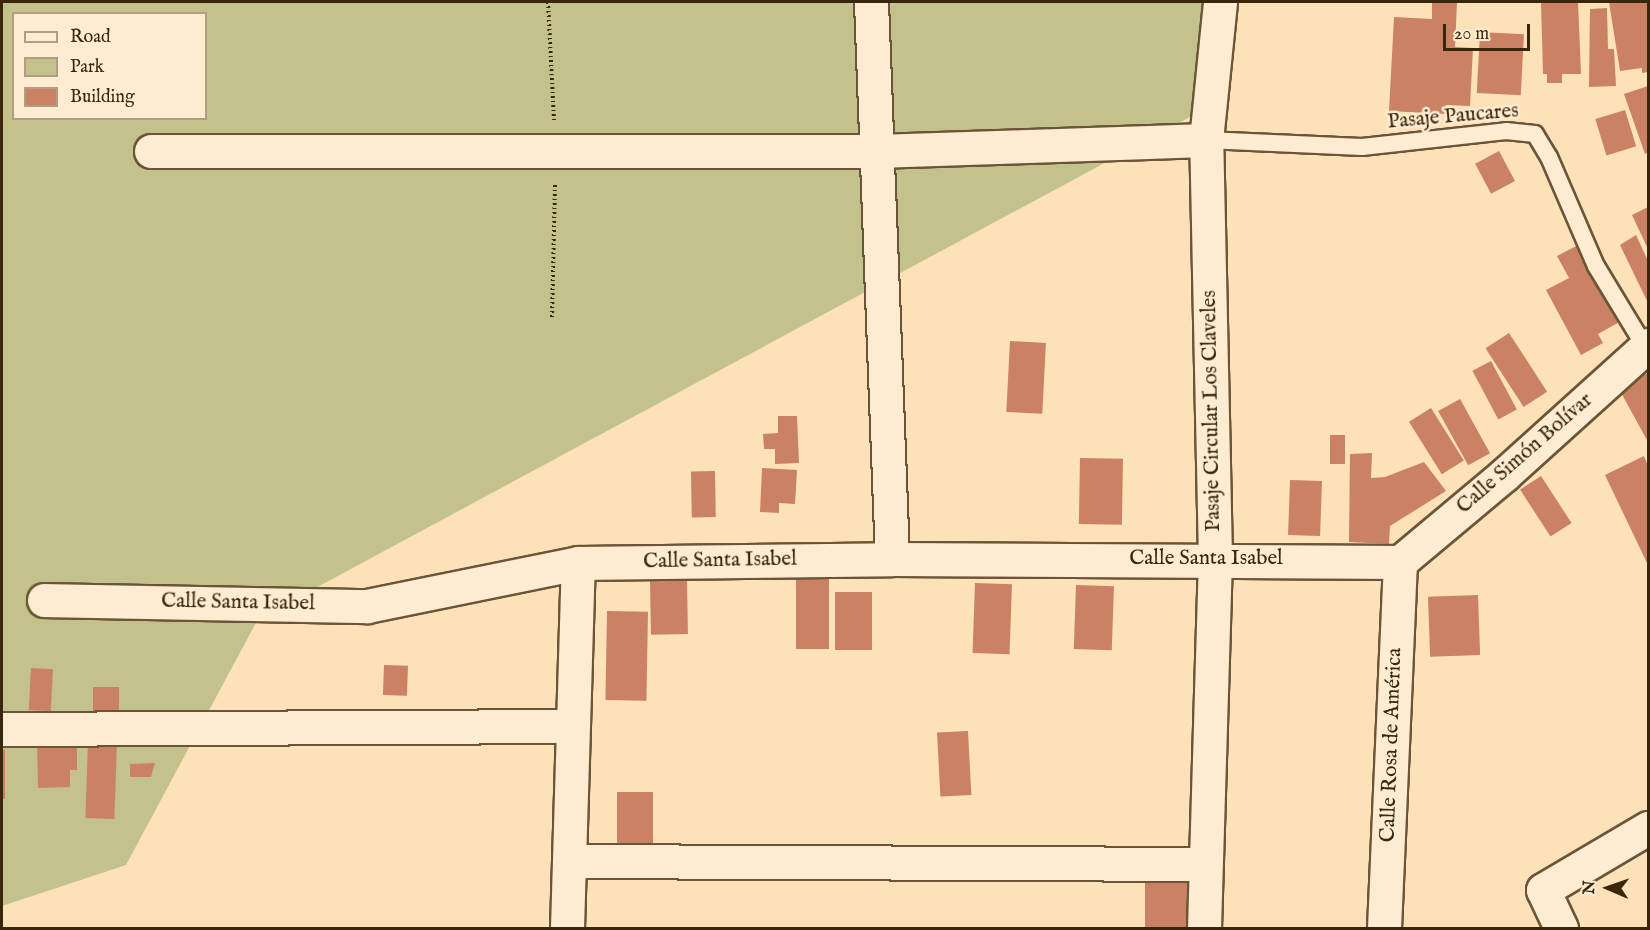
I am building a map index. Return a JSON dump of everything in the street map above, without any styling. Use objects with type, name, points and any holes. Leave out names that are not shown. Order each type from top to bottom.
[{"type":"street","points":[[871,2],[892,559]]},
{"type":"street","name":"Pasaje Circular Los Claveles","points":[[1204,928],[1204,864],[1215,559],[1206,140],[1220,2]]},
{"type":"street","points":[[151,152],[876,152],[1206,140]]},
{"type":"street","name":"Calle Simón Bolívar","points":[[1400,561],[1504,475],[1647,346]]},
{"type":"street","name":"Calle Santa Isabel","points":[[44,600],[367,606],[579,563],[892,559],[1400,561]]},
{"type":"street","name":"Calle Rosa de América","points":[[1384,928],[1400,561]]},
{"type":"street","points":[[567,928],[572,861],[571,726],[579,563]]},
{"type":"street","points":[[2,729],[571,726]]},
{"type":"street","points":[[1561,928],[1544,890],[1648,828]]},
{"type":"street","points":[[572,861],[1204,864]]},
{"type":"lane","name":"Pasaje Paucares","points":[[1206,140],[1362,147],[1506,131],[1534,134],[1549,156],[1596,266],[1647,346]]},
{"type":"green space","points":[[2,2],[1236,2],[1201,111],[258,619],[126,865],[2,906]]},
{"type":"building","points":[[1432,2],[1457,2],[1455,47],[1473,48],[1470,106],[1446,105],[1446,114],[1389,111],[1394,17],[1432,19]]},
{"type":"building","points":[[1541,2],[1578,2],[1581,74],[1562,74],[1562,83],[1547,83],[1547,74],[1543,74]]},
{"type":"building","points":[[1609,2],[1648,2],[1648,72],[1642,73],[1642,68],[1620,71]]},
{"type":"building","points":[[1607,8],[1608,49],[1614,49],[1616,86],[1589,87],[1590,9]]},
{"type":"building","points":[[1480,32],[1524,34],[1521,95],[1477,93]]},
{"type":"building","points":[[1648,86],[1648,152],[1645,154],[1624,94]]},
{"type":"building","points":[[1625,110],[1636,146],[1606,155],[1595,119]]},
{"type":"building","points":[[1499,151],[1515,181],[1491,194],[1475,164]]},
{"type":"building","points":[[1648,207],[1648,249],[1632,215]]},
{"type":"building","points":[[1636,235],[1648,261],[1648,303],[1620,245]]},
{"type":"building","points":[[1582,243],[1623,320],[1598,334],[1603,343],[1581,355],[1546,290],[1569,278],[1557,256]]},
{"type":"building","points":[[1509,333],[1547,392],[1524,407],[1486,348]]},
{"type":"building","points":[[1010,341],[1046,343],[1042,414],[1006,412]]},
{"type":"building","points":[[1491,361],[1517,410],[1498,419],[1472,371]]},
{"type":"building","points":[[1648,373],[1648,442],[1619,389]]},
{"type":"building","points":[[1460,399],[1490,453],[1468,465],[1438,411]]},
{"type":"building","points":[[1431,408],[1464,461],[1442,474],[1409,422]]},
{"type":"building","points":[[778,416],[797,416],[799,463],[775,464],[775,449],[764,449],[763,434],[778,433]]},
{"type":"building","points":[[1330,435],[1345,435],[1345,464],[1330,464]]},
{"type":"building","points":[[1372,453],[1371,478],[1385,477],[1424,462],[1446,491],[1390,526],[1389,544],[1349,542],[1350,454]]},
{"type":"building","points":[[1644,456],[1648,466],[1648,565],[1605,475]]},
{"type":"building","points":[[1080,458],[1123,459],[1122,525],[1079,524]]},
{"type":"building","points":[[762,468],[797,470],[795,504],[779,503],[779,513],[760,512]]},
{"type":"building","points":[[691,471],[715,471],[716,517],[692,517]]},
{"type":"building","points":[[1541,476],[1571,523],[1551,537],[1520,490]]},
{"type":"building","points":[[1290,480],[1322,481],[1320,536],[1288,535]]},
{"type":"building","points":[[796,577],[829,577],[829,649],[796,649]]},
{"type":"building","points":[[687,580],[688,634],[651,635],[650,581]]},
{"type":"building","points":[[975,583],[1012,584],[1010,654],[973,653]]},
{"type":"building","points":[[1076,585],[1114,586],[1112,650],[1074,649]]},
{"type":"building","points":[[835,592],[872,592],[872,650],[835,650]]},
{"type":"building","points":[[1478,595],[1480,655],[1430,657],[1428,597]]},
{"type":"building","points":[[607,611],[648,612],[646,701],[605,700]]},
{"type":"building","points":[[384,665],[408,666],[407,696],[383,695]]},
{"type":"building","points":[[31,668],[53,669],[51,711],[29,710]]},
{"type":"building","points":[[93,687],[119,687],[119,711],[93,711]]},
{"type":"building","points":[[968,731],[971,795],[940,797],[937,733]]},
{"type":"building","points":[[77,740],[77,770],[70,770],[70,787],[38,788],[37,741]]},
{"type":"building","points":[[88,742],[117,743],[114,819],[85,818]]},
{"type":"building","points":[[2,750],[5,750],[5,799],[2,799]]},
{"type":"building","points":[[155,763],[151,777],[130,777],[130,764]]},
{"type":"building","points":[[617,792],[653,792],[653,847],[617,847]]},
{"type":"building","points":[[1145,877],[1187,877],[1187,928],[1145,928]]}]
